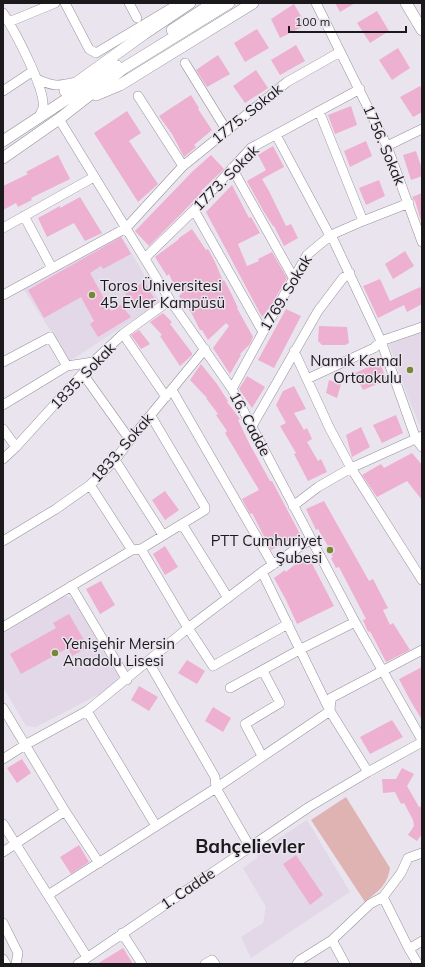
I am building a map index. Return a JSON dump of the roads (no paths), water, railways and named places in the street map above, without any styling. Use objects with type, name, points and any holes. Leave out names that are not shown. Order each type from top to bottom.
[{"type":"main road","points":[[39,117],[60,95],[190,3]]},
{"type":"main road","points":[[3,141],[213,3]]},
{"type":"main road","points":[[3,158],[59,119],[124,68],[229,3]]},
{"type":"main road","points":[[81,102],[120,85],[253,3]]},
{"type":"main road","points":[[406,3],[422,30]]},
{"type":"street","points":[[9,22],[55,3]]},
{"type":"street","points":[[65,3],[89,49],[96,53],[180,3]]},
{"type":"street","points":[[129,3],[136,18]]},
{"type":"street","points":[[316,3],[340,52]]},
{"type":"street","points":[[3,13],[9,22],[35,75],[43,108],[39,117]]},
{"type":"street","name":"1756. Sokak","points":[[340,52],[360,89],[387,146],[422,242]]},
{"type":"street","name":"1775. Sokak","points":[[3,295],[126,228],[183,166],[287,82],[340,52]]},
{"type":"street","points":[[185,63],[227,130]]},
{"type":"street","points":[[35,75],[49,85],[58,86],[79,81]]},
{"type":"street","points":[[3,91],[35,75]]},
{"type":"street","name":"1773. Sokak","points":[[145,258],[194,210],[251,148],[360,89]]},
{"type":"street","points":[[138,96],[183,166]]},
{"type":"street","points":[[319,111],[363,220]]},
{"type":"street","name":"16. Cadde","points":[[59,119],[170,300],[232,389],[354,622],[383,670],[422,741]]},
{"type":"street","points":[[387,146],[422,129]]},
{"type":"street","points":[[276,134],[350,273],[381,340],[422,447]]},
{"type":"street","points":[[232,168],[293,277]]},
{"type":"street","points":[[3,228],[94,177]]},
{"type":"street","name":"1769. Sokak","points":[[232,389],[293,277],[307,255],[331,235],[363,220],[408,203]]},
{"type":"street","points":[[194,210],[263,332]]},
{"type":"street","points":[[24,216],[52,268]]},
{"type":"street","points":[[252,426],[318,311],[343,278],[350,273]]},
{"type":"street","name":"1835. Sokak","points":[[3,459],[84,374],[93,362],[123,334],[170,300]]},
{"type":"street","points":[[307,380],[374,348],[381,340],[422,326]]},
{"type":"street","points":[[123,334],[166,397]]},
{"type":"street","points":[[3,362],[50,337],[67,366]]},
{"type":"street","name":"1833. Sokak","points":[[3,541],[56,509],[90,485],[115,460],[205,349]]},
{"type":"street","points":[[294,351],[330,429],[351,468],[422,580]]},
{"type":"street","points":[[3,405],[67,366],[93,362]]},
{"type":"street","points":[[84,374],[130,440]]},
{"type":"street","points":[[172,390],[273,565]]},
{"type":"street","points":[[3,627],[71,586],[205,510],[205,507],[151,416]]},
{"type":"street","points":[[3,429],[16,447]]},
{"type":"street","points":[[293,506],[318,486],[351,468],[419,438]]},
{"type":"street","points":[[115,460],[163,535]]},
{"type":"street","points":[[90,485],[137,549],[213,666],[288,624]]},
{"type":"street","points":[[182,524],[228,598]]},
{"type":"street","points":[[3,759],[25,745],[87,711],[127,680],[188,628],[262,572],[311,538]]},
{"type":"street","points":[[262,572],[330,711],[368,772]]},
{"type":"street","points":[[71,586],[127,680]]},
{"type":"street","points":[[230,688],[354,622]]},
{"type":"street","points":[[330,711],[331,698],[422,650]]},
{"type":"street","points":[[148,662],[215,777],[216,788],[250,847]]},
{"type":"street","points":[[262,756],[244,724],[280,703],[263,671]]},
{"type":"street","points":[[3,708],[64,810],[99,863]]},
{"type":"street","points":[[87,711],[156,826]]},
{"type":"street","points":[[48,895],[216,788],[330,711]]},
{"type":"street","name":"1. Cadde","points":[[78,964],[309,807],[422,741]]},
{"type":"street","points":[[3,852],[64,810]]},
{"type":"street","points":[[3,824],[87,957]]},
{"type":"street","points":[[297,964],[300,960],[332,940],[370,904],[382,897],[401,873],[408,858],[422,852]]},
{"type":"street","points":[[382,897],[418,964]]},
{"type":"street","points":[[3,923],[18,953],[16,964]]},
{"type":"street","points":[[122,934],[142,964]]},
{"type":"street","points":[[332,940],[345,964]]},
{"type":"street","points":[[409,949],[422,940]]},
{"type":"street","points":[[3,959],[6,964]]},
{"type":"street","points":[[205,964],[212,960],[215,964]]},
{"type":"place","name":"Toros Üniversitesi 45 Evler Kampüsü","points":[[92,295]]},
{"type":"place","name":"Namık Kemal Ortaokulu","points":[[410,370]]},
{"type":"place","name":"PTT Cumhuriyet Şubesi","points":[[330,550]]},
{"type":"place","name":"Yenişehir Mersin Anadolu Lisesi","points":[[55,653]]},
{"type":"district","name":"Bahçelievler","points":[[250,846]]}]
